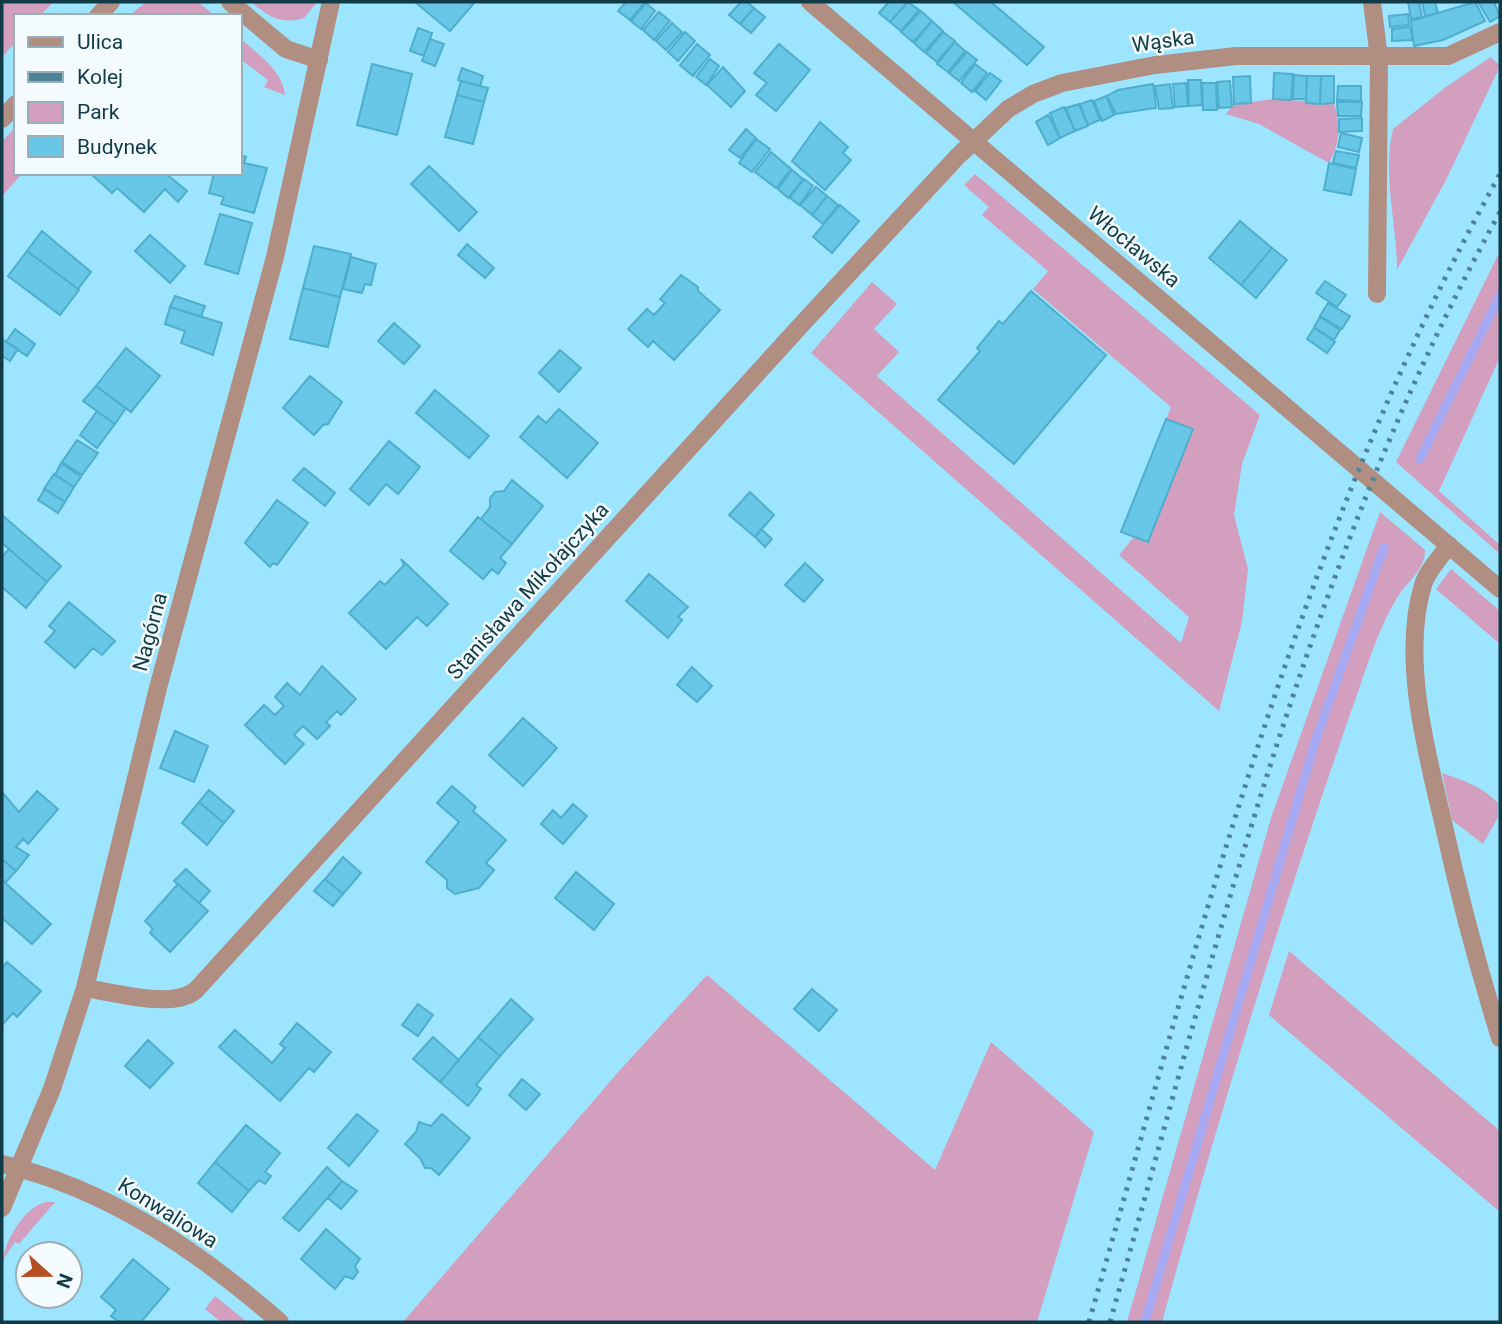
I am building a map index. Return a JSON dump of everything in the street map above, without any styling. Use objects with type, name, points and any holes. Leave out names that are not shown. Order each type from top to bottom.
[{"type":"street","points":[[230,2],[286,49],[319,60]]},
{"type":"street","name":"Nagórna","points":[[2,1208],[10,1166],[64,1058],[85,988],[158,688],[275,257],[331,2]]},
{"type":"street","name":"Włocławska","points":[[810,2],[1500,589]]},
{"type":"street","points":[[1372,2],[1379,58],[1377,294]]},
{"type":"street","name":"Wąska","points":[[974,141],[1008,109],[1033,94],[1102,73],[1236,56],[1448,56],[1500,32]]},
{"type":"street","points":[[2,119],[14,106]]},
{"type":"street","name":"Stanisława Mikołajczyka","points":[[85,988],[169,1000],[185,998],[196,990],[644,497],[974,141]]},
{"type":"street","points":[[1449,545],[1423,583],[1417,624],[1416,680],[1427,755],[1468,934],[1500,1038]]},
{"type":"street","name":"Konwaliowa","points":[[10,1166],[76,1186],[147,1222],[192,1251],[280,1322]]},
{"type":"green space","points":[[2,2],[53,2],[42,14],[14,14],[14,44],[2,57]]},
{"type":"green space","points":[[146,2],[198,2],[213,14],[176,12],[131,14]]},
{"type":"green space","points":[[251,2],[317,2],[304,18],[289,21],[270,16]]},
{"type":"green space","points":[[242,40],[274,70],[280,78],[285,95],[264,87],[268,80],[242,60]]},
{"type":"green space","points":[[1491,57],[1500,66],[1446,180],[1397,270],[1389,182],[1393,129],[1447,86]]},
{"type":"green space","points":[[1273,99],[1334,103],[1338,134],[1329,163],[1259,124],[1226,114],[1234,104]]},
{"type":"green space","points":[[14,129],[14,175],[21,175],[2,196],[2,141]]},
{"type":"green space","points":[[975,174],[1260,415],[1242,464],[1234,515],[1248,569],[1242,622],[1219,711],[811,353],[872,282],[897,304],[874,329],[899,352],[877,376],[1181,643],[1189,617],[1119,555],[1134,537],[1148,542],[1192,429],[1166,419],[1171,407],[1033,289],[1048,271],[982,215],[989,207],[964,185]]},
{"type":"green space","points":[[1500,251],[1500,357],[1439,491],[1500,545],[1500,554],[1396,462]]},
{"type":"green space","points":[[1380,512],[1425,550],[1422,564],[1397,598],[1381,630],[1333,765],[1255,1002],[1162,1322],[1127,1322],[1271,818]]},
{"type":"green space","points":[[1451,569],[1500,611],[1500,644],[1436,589]]},
{"type":"green space","points":[[1442,773],[1479,788],[1498,803],[1498,817],[1483,844],[1452,820]]},
{"type":"green space","points":[[1289,951],[1500,1131],[1500,1212],[1269,1015]]},
{"type":"green space","points":[[707,975],[935,1170],[991,1042],[1094,1132],[1037,1322],[403,1322],[620,1070]]},
{"type":"green space","points":[[55,1202],[22,1240],[14,1240],[4,1258],[2,1268],[3,1259],[6,1249],[15,1228],[29,1211],[38,1205]]},
{"type":"green space","points":[[215,1296],[247,1322],[221,1322],[205,1309]]},
{"type":"building","points":[[415,2],[475,2],[450,31]]},
{"type":"building","points":[[626,2],[645,2],[630,20],[618,11]]},
{"type":"building","points":[[741,2],[747,2],[754,8],[740,24],[729,15]]},
{"type":"building","points":[[889,2],[908,2],[890,22],[879,13]]},
{"type":"building","points":[[908,2],[919,10],[901,31],[890,22]]},
{"type":"building","points":[[953,2],[991,2],[1044,47],[1027,65]]},
{"type":"building","points":[[1408,2],[1419,2],[1422,17],[1411,19]]},
{"type":"building","points":[[1422,2],[1435,2],[1438,13],[1425,16]]},
{"type":"building","points":[[1475,2],[1485,21],[1443,40],[1414,46],[1411,21]]},
{"type":"building","points":[[1478,2],[1494,2],[1500,16],[1490,22]]},
{"type":"building","points":[[646,3],[655,11],[641,29],[631,21]]},
{"type":"building","points":[[754,8],[765,17],[751,33],[740,24]]},
{"type":"building","points":[[921,11],[932,21],[913,42],[901,32]]},
{"type":"building","points":[[659,12],[670,21],[654,40],[643,30]]},
{"type":"building","points":[[1408,14],[1409,25],[1390,27],[1389,16]]},
{"type":"building","points":[[932,21],[943,31],[924,52],[914,43]]},
{"type":"building","points":[[672,23],[682,32],[666,50],[656,41]]},
{"type":"building","points":[[1411,27],[1412,40],[1392,41],[1392,29]]},
{"type":"building","points":[[418,28],[432,33],[424,56],[410,51]]},
{"type":"building","points":[[685,32],[695,41],[678,61],[668,52]]},
{"type":"building","points":[[943,32],[955,41],[937,62],[926,53]]},
{"type":"building","points":[[430,39],[444,44],[435,66],[422,61]]},
{"type":"building","points":[[955,42],[965,51],[948,72],[937,64]]},
{"type":"building","points":[[697,44],[710,55],[693,76],[680,65]]},
{"type":"building","points":[[779,44],[810,70],[776,111],[756,95],[767,83],[754,73]]},
{"type":"building","points":[[967,52],[977,60],[959,81],[949,73]]},
{"type":"building","points":[[710,59],[719,66],[706,85],[696,77]]},
{"type":"building","points":[[372,64],[412,74],[397,135],[357,125]]},
{"type":"building","points":[[975,64],[987,73],[972,92],[961,83]]},
{"type":"building","points":[[723,67],[745,91],[731,107],[707,85]]},
{"type":"building","points":[[462,68],[483,76],[480,86],[458,80]]},
{"type":"building","points":[[990,73],[1001,81],[986,100],[975,91]]},
{"type":"building","points":[[1274,73],[1293,74],[1291,100],[1273,99]]},
{"type":"building","points":[[1294,75],[1307,76],[1306,99],[1293,99]]},
{"type":"building","points":[[1250,76],[1251,103],[1234,104],[1233,77]]},
{"type":"building","points":[[1307,76],[1321,76],[1320,104],[1306,103]]},
{"type":"building","points":[[1321,76],[1334,76],[1334,103],[1320,104]]},
{"type":"building","points":[[1188,80],[1201,80],[1202,105],[1189,106]]},
{"type":"building","points":[[461,81],[488,88],[484,102],[457,95]]},
{"type":"building","points":[[1230,81],[1232,107],[1219,108],[1217,82]]},
{"type":"building","points":[[1186,83],[1188,106],[1175,107],[1173,84]]},
{"type":"building","points":[[1202,83],[1216,83],[1217,110],[1203,110]]},
{"type":"building","points":[[1153,84],[1156,108],[1116,114],[1107,96],[1118,90]]},
{"type":"building","points":[[1170,84],[1173,108],[1159,109],[1155,86]]},
{"type":"building","points":[[1338,86],[1361,86],[1361,101],[1337,100]]},
{"type":"building","points":[[457,95],[484,102],[473,144],[445,137]]},
{"type":"building","points":[[1106,96],[1114,115],[1102,121],[1094,101]]},
{"type":"building","points":[[1092,100],[1100,120],[1088,125],[1080,104]]},
{"type":"building","points":[[1337,102],[1362,102],[1361,116],[1338,116]]},
{"type":"building","points":[[1079,104],[1088,126],[1075,131],[1066,108]]},
{"type":"building","points":[[1064,107],[1075,131],[1060,138],[1050,113]]},
{"type":"building","points":[[1048,115],[1060,138],[1048,145],[1036,122]]},
{"type":"building","points":[[1362,118],[1362,131],[1339,132],[1339,119]]},
{"type":"building","points":[[820,122],[848,147],[843,153],[851,160],[825,190],[792,161]]},
{"type":"building","points":[[746,129],[756,138],[740,158],[729,150]]},
{"type":"building","points":[[1341,133],[1362,138],[1359,152],[1338,147]]},
{"type":"building","points":[[756,139],[770,149],[752,172],[739,163]]},
{"type":"building","points":[[1336,151],[1359,155],[1356,168],[1333,163]]},
{"type":"building","points":[[771,152],[791,169],[776,188],[755,172]]},
{"type":"building","points":[[242,156],[246,157],[244,163],[267,168],[254,213],[221,204],[224,197],[209,193],[214,175],[242,175]]},
{"type":"building","points":[[1329,163],[1356,169],[1351,195],[1324,190]]},
{"type":"building","points":[[429,166],[477,212],[459,231],[411,184]]},
{"type":"building","points":[[792,170],[803,179],[788,198],[778,189]]},
{"type":"building","points":[[92,175],[167,175],[187,191],[178,202],[165,189],[144,212],[117,188],[112,193]]},
{"type":"building","points":[[804,179],[813,186],[799,205],[790,198]]},
{"type":"building","points":[[816,187],[827,196],[812,215],[800,205]]},
{"type":"building","points":[[827,196],[838,205],[823,224],[812,215]]},
{"type":"building","points":[[840,205],[859,221],[832,253],[813,237]]},
{"type":"building","points":[[220,214],[252,223],[238,274],[205,264]]},
{"type":"building","points":[[1240,221],[1272,248],[1241,285],[1209,258]]},
{"type":"building","points":[[42,231],[91,272],[78,289],[27,251]]},
{"type":"building","points":[[150,235],[185,266],[170,283],[135,251]]},
{"type":"building","points":[[467,244],[494,268],[485,278],[458,255]]},
{"type":"building","points":[[314,246],[351,254],[340,297],[303,288]]},
{"type":"building","points":[[1272,248],[1287,260],[1256,298],[1241,285]]},
{"type":"building","points":[[27,251],[79,290],[60,315],[8,276]]},
{"type":"building","points":[[351,257],[376,264],[371,285],[365,284],[362,293],[343,289]]},
{"type":"building","points":[[681,275],[698,287],[698,291],[720,310],[674,360],[653,341],[648,347],[628,329],[647,309],[654,315],[665,303],[660,299]]},
{"type":"building","points":[[1325,281],[1346,295],[1337,307],[1316,293]]},
{"type":"building","points":[[303,288],[340,297],[328,347],[290,339]]},
{"type":"building","points":[[1031,291],[1106,355],[1014,464],[938,400],[980,351],[977,348],[999,321],[1003,324]]},
{"type":"building","points":[[175,296],[205,306],[201,317],[170,307]]},
{"type":"building","points":[[1328,303],[1350,316],[1342,329],[1320,316]]},
{"type":"building","points":[[170,307],[222,323],[213,355],[181,343],[185,331],[165,324]]},
{"type":"building","points":[[1320,317],[1340,330],[1334,340],[1314,327]]},
{"type":"building","points":[[394,323],[420,346],[404,364],[378,341]]},
{"type":"building","points":[[1314,328],[1335,342],[1327,353],[1307,339]]},
{"type":"building","points":[[15,329],[35,344],[27,356],[6,342]]},
{"type":"building","points":[[2,339],[18,349],[10,361],[2,356]]},
{"type":"building","points":[[126,348],[160,376],[131,412],[96,386]]},
{"type":"building","points":[[560,350],[581,368],[559,392],[539,373]]},
{"type":"building","points":[[310,376],[342,402],[328,424],[323,425],[314,435],[283,408]]},
{"type":"building","points":[[96,386],[126,408],[115,424],[83,401]]},
{"type":"building","points":[[435,390],[489,436],[469,458],[416,413]]},
{"type":"building","points":[[559,409],[598,443],[567,478],[520,437],[538,416],[546,423]]},
{"type":"building","points":[[97,411],[115,424],[97,448],[80,435]]},
{"type":"building","points":[[1166,419],[1193,429],[1148,542],[1121,532]]},
{"type":"building","points":[[77,440],[98,453],[82,475],[62,462]]},
{"type":"building","points":[[389,441],[420,467],[398,494],[386,484],[369,505],[350,489]]},
{"type":"building","points":[[61,463],[81,477],[74,487],[55,475]]},
{"type":"building","points":[[304,468],[335,493],[325,506],[293,480]]},
{"type":"building","points":[[54,474],[74,487],[65,502],[44,489]]},
{"type":"building","points":[[512,480],[543,506],[512,544],[481,519],[490,507],[490,498],[495,492],[504,491]]},
{"type":"building","points":[[45,489],[65,502],[58,513],[38,500]]},
{"type":"building","points":[[750,492],[774,515],[755,537],[729,515]]},
{"type":"building","points":[[277,500],[308,523],[277,565],[273,563],[270,567],[245,543]]},
{"type":"building","points":[[2,515],[61,566],[47,582],[2,543]]},
{"type":"building","points":[[478,517],[512,544],[500,558],[506,563],[498,574],[492,569],[483,579],[450,551]]},
{"type":"building","points":[[761,529],[772,539],[765,547],[755,537]]},
{"type":"building","points":[[9,549],[47,582],[26,608],[2,587],[2,557]]},
{"type":"building","points":[[401,559],[448,604],[427,626],[417,617],[386,649],[349,613],[380,581],[385,585],[404,565]]},
{"type":"building","points":[[805,563],[823,580],[804,602],[785,585]]},
{"type":"building","points":[[649,574],[688,607],[678,617],[682,620],[668,638],[626,601]]},
{"type":"building","points":[[69,602],[115,641],[102,655],[93,648],[75,668],[45,642],[55,631],[49,626]]},
{"type":"building","points":[[322,666],[356,699],[341,715],[337,711],[326,722],[330,726],[317,739],[303,726],[294,735],[304,744],[285,764],[245,725],[264,705],[275,715],[284,706],[275,697],[287,683],[300,695]]},
{"type":"building","points":[[692,667],[712,686],[697,702],[677,685]]},
{"type":"building","points":[[523,718],[557,748],[523,786],[489,755]]},
{"type":"building","points":[[175,731],[208,746],[194,782],[160,768]]},
{"type":"building","points":[[452,786],[476,807],[473,811],[506,840],[486,863],[494,870],[479,888],[455,894],[447,888],[447,880],[426,862],[459,822],[437,803]]},
{"type":"building","points":[[209,790],[234,811],[224,823],[199,802]]},
{"type":"building","points":[[37,791],[58,809],[28,844],[23,839],[16,847],[29,855],[16,871],[2,859],[2,792],[19,812]]},
{"type":"building","points":[[199,802],[224,823],[207,845],[182,823]]},
{"type":"building","points":[[573,804],[587,816],[563,844],[541,824],[553,810],[561,818]]},
{"type":"building","points":[[343,857],[361,873],[343,894],[325,879]]},
{"type":"building","points":[[2,859],[16,871],[5,883],[2,880]]},
{"type":"building","points":[[186,869],[210,891],[199,903],[174,881]]},
{"type":"building","points":[[576,872],[614,904],[594,930],[555,898]]},
{"type":"building","points":[[325,879],[343,894],[333,906],[314,891]]},
{"type":"building","points":[[2,880],[51,924],[32,944],[2,918]]},
{"type":"building","points":[[178,884],[208,911],[170,952],[150,933],[153,929],[145,921]]},
{"type":"building","points":[[7,962],[41,991],[17,1017],[13,1013],[2,1025],[2,968]]},
{"type":"building","points":[[812,989],[837,1010],[819,1031],[794,1009]]},
{"type":"building","points":[[511,999],[533,1019],[500,1056],[478,1037]]},
{"type":"building","points":[[418,1004],[433,1015],[418,1036],[402,1025]]},
{"type":"building","points":[[297,1023],[331,1052],[314,1072],[309,1068],[280,1101],[219,1047],[235,1030],[272,1063],[285,1048],[280,1044]]},
{"type":"building","points":[[433,1037],[459,1060],[440,1082],[413,1059]]},
{"type":"building","points":[[478,1037],[500,1056],[476,1085],[481,1089],[468,1106],[440,1082]]},
{"type":"building","points":[[148,1040],[173,1063],[150,1088],[125,1066]]},
{"type":"building","points":[[522,1079],[540,1094],[526,1110],[509,1095]]},
{"type":"building","points":[[357,1114],[378,1131],[349,1166],[328,1148]]},
{"type":"building","points":[[442,1114],[470,1138],[439,1175],[431,1168],[425,1168],[420,1158],[405,1144],[416,1132],[419,1122],[431,1126]]},
{"type":"building","points":[[246,1125],[280,1153],[265,1172],[271,1176],[265,1184],[259,1180],[249,1191],[215,1162]]},
{"type":"building","points":[[215,1162],[249,1191],[232,1212],[198,1183]]},
{"type":"building","points":[[327,1167],[342,1181],[299,1231],[283,1218]]},
{"type":"building","points":[[342,1181],[357,1191],[341,1209],[328,1198]]},
{"type":"building","points":[[326,1229],[360,1259],[355,1266],[358,1272],[353,1279],[345,1276],[335,1289],[301,1259]]},
{"type":"building","points":[[133,1259],[169,1289],[141,1322],[119,1322],[111,1316],[116,1310],[101,1297]]},
{"type":"waterway","points":[[1420,459],[1500,295]]},
{"type":"waterway","points":[[1145,1322],[1315,742],[1384,547]]},
{"type":"railway","points":[[1089,1322],[1216,881],[1312,591],[1367,449],[1430,310],[1500,174]]},
{"type":"railway","points":[[1110,1322],[1230,897],[1321,616],[1374,478],[1433,343],[1500,212]]}]
